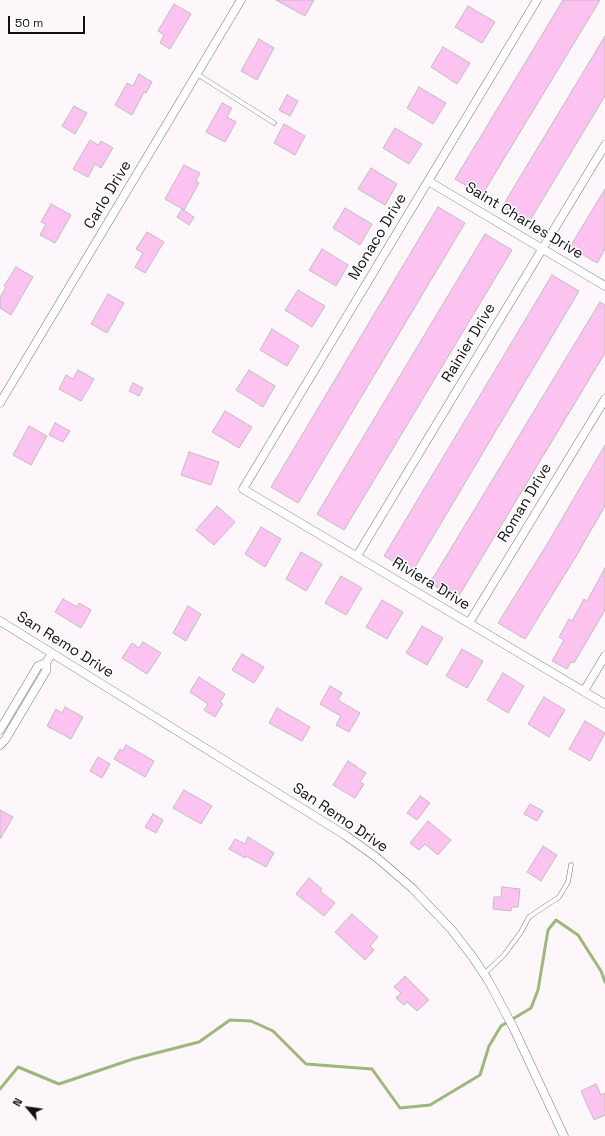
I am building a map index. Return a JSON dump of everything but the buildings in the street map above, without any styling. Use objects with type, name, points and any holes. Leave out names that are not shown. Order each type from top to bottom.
[{"type":"street","name":"Carlo Drive","points":[[0,403],[241,0]]},
{"type":"street","name":"Monaco Drive","points":[[243,488],[537,0]]},
{"type":"street","name":"Rainier Drive","points":[[357,556],[605,145]]},
{"type":"street","name":"Saint Charles Drive","points":[[428,181],[605,286]]},
{"type":"street","name":"Roman Drive","points":[[469,622],[605,399]]},
{"type":"street","name":"Riviera Drive","points":[[243,488],[605,704]]},
{"type":"street","name":"San Remo Drive","points":[[0,621],[312,814],[361,846],[389,868],[425,900],[451,929],[484,974],[513,1026],[564,1136]]},
{"type":"street","points":[[0,745],[5,740],[46,671],[46,663],[52,653]]},
{"type":"street","points":[[584,691],[605,656]]},
{"type":"street","points":[[0,730],[38,666],[46,663]]},
{"type":"lane","points":[[196,74],[274,123]]},
{"type":"lane","points":[[484,974],[504,955],[521,932],[529,917],[559,897],[568,882],[571,865]]},
{"type":"waterway","points":[[0,1089],[18,1067],[59,1084],[133,1059],[199,1042],[230,1020],[251,1021],[273,1031],[306,1064],[372,1069],[400,1108],[430,1105],[480,1075],[489,1046],[501,1026],[531,1008],[538,990],[548,930],[556,920],[578,935],[601,971],[605,982]]}]
